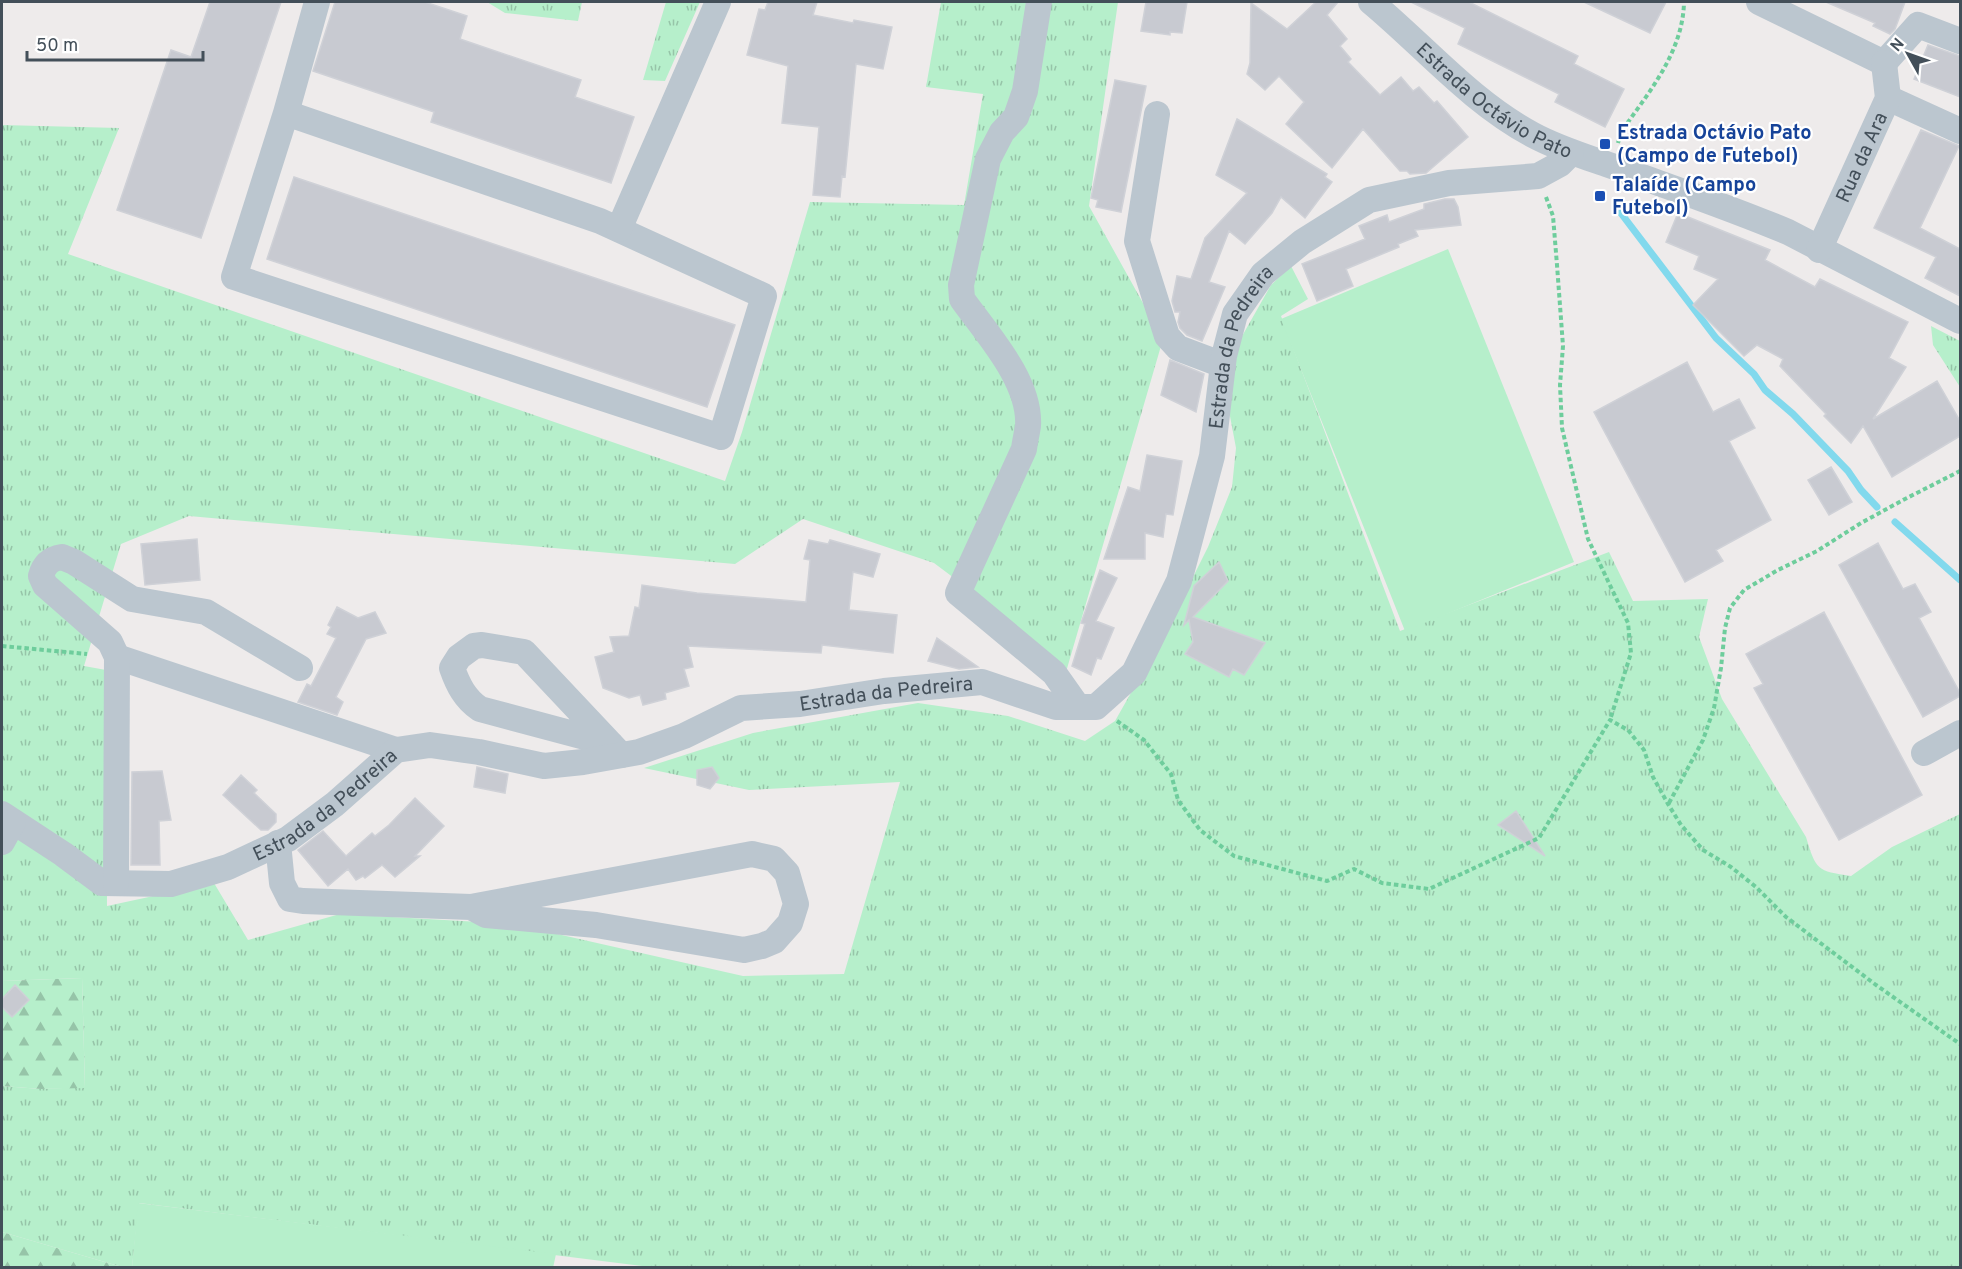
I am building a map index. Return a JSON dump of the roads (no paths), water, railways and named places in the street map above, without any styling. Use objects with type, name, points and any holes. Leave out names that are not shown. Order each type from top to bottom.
[{"type":"street","points":[[286,113],[600,221],[764,296],[721,437],[234,276],[286,113],[317,2]]},
{"type":"street","points":[[619,229],[718,2]]},
{"type":"street","points":[[1039,2],[1025,91],[1016,117],[1002,132],[988,159],[961,285],[962,299],[1011,367],[1024,396],[1028,424],[1024,449],[958,593],[1054,674],[1087,707]]},
{"type":"street","name":"Estrada Octávio Pato","points":[[1371,2],[1470,90],[1507,120],[1533,135],[1571,153],[1720,204],[1788,232],[1960,321]]},
{"type":"street","points":[[1759,2],[1884,63],[1917,25],[1960,41]]},
{"type":"street","name":"Rua da Ara","points":[[1819,250],[1888,98],[1884,63]]},
{"type":"street","points":[[1888,98],[1960,131]]},
{"type":"street","points":[[1157,114],[1137,241],[1167,336],[1178,348],[1223,364]]},
{"type":"street","name":"Estrada da Pedreira","points":[[5,826],[63,854],[102,883],[171,884],[228,867],[278,843],[336,804],[396,750],[430,745],[479,752],[544,766],[583,762],[616,749],[639,752],[684,736],[741,708],[800,704],[884,692],[982,682],[1056,707],[1087,707],[1134,673],[1179,581],[1212,456],[1223,364],[1235,314],[1263,274],[1302,242],[1369,200],[1449,183],[1538,176],[1560,164],[1571,153]]},
{"type":"street","points":[[116,883],[117,657],[110,642],[45,585],[40,576],[47,562],[62,556],[74,561],[132,599],[206,612],[300,668]]},
{"type":"street","points":[[474,646],[524,651],[616,749],[480,709],[468,701],[452,668],[459,657],[474,646]]},
{"type":"street","points":[[117,657],[396,750]]},
{"type":"street","points":[[1924,753],[1960,733]]},
{"type":"street","points":[[278,843],[282,883],[290,898],[303,901],[471,907],[752,854],[774,860],[786,873],[796,904],[790,923],[774,941],[744,950],[596,925],[486,915],[471,907]]},
{"type":"waterway","points":[[1617,208],[1716,338],[1754,374],[1765,390],[1793,414],[1848,471],[1877,507]]},
{"type":"waterway","points":[[1895,522],[1960,580]]},
{"type":"place","name":"Estrada Octávio Pato (Campo de Futebol)","points":[[1605,144]]},
{"type":"place","name":"Talaíde (Campo Futebol)","points":[[1600,196]]}]
